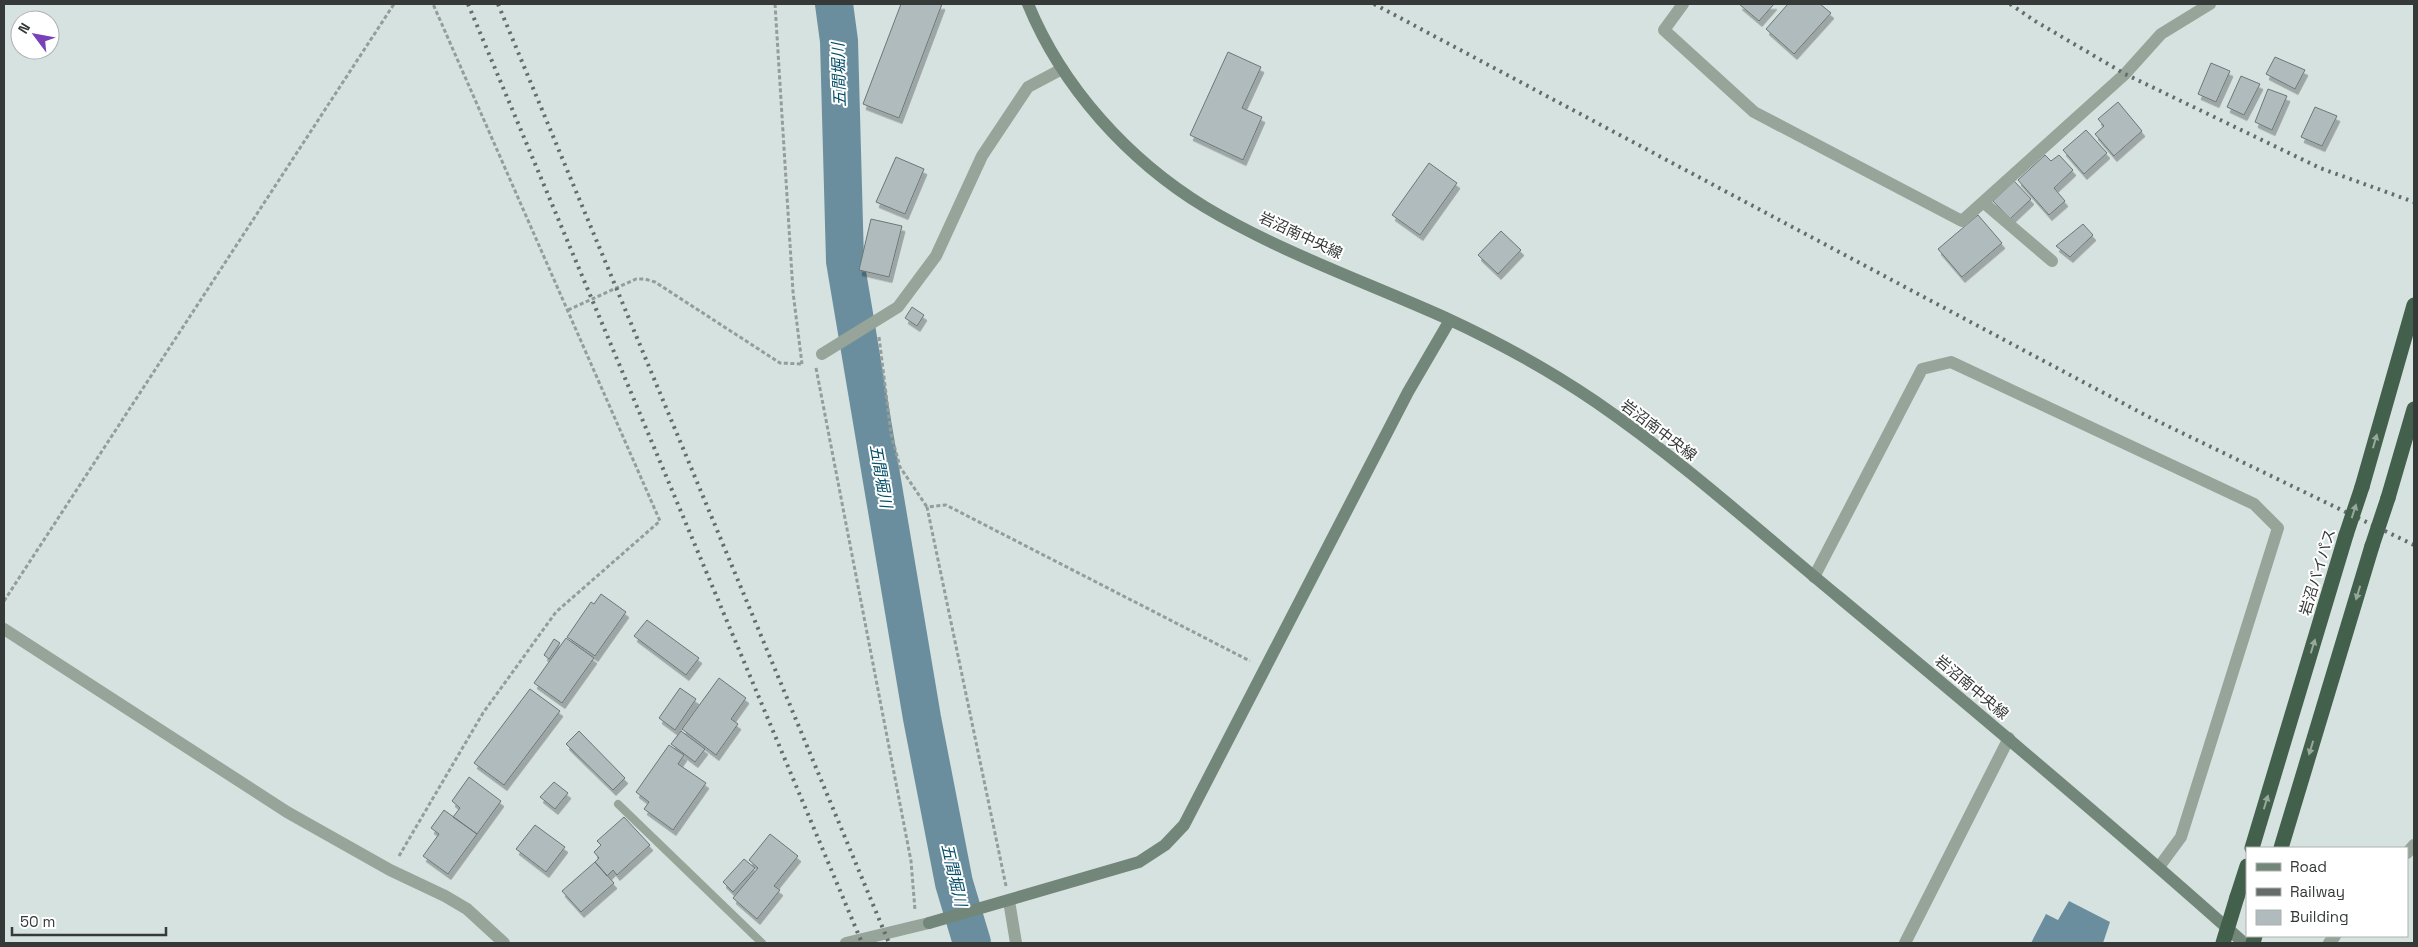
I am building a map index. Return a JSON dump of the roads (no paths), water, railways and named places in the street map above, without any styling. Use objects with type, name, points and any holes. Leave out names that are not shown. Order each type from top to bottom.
[{"type":"highway","name":"岩沼バイパス","points":[[2252,847],[2362,487],[2414,305]]},
{"type":"highway","points":[[2281,847],[2414,408]]},
{"type":"highway","points":[[2223,943],[2246,869]]},
{"type":"street","name":"岩沼南中央線","points":[[1028,4],[1037,26],[1062,69],[1098,116],[1132,151],[1166,181],[1205,207],[1270,241],[1450,320],[1520,356],[1595,402],[1659,448],[1814,576],[2008,738],[2159,867],[2244,943]]},
{"type":"street","points":[[1682,4],[1664,30],[1754,112],[1962,221],[2125,74],[2161,34],[2210,4]]},
{"type":"street","points":[[818,356],[898,307],[936,256],[982,156],[1028,86],[1062,69]]},
{"type":"street","points":[[1983,202],[2052,260]]},
{"type":"street","points":[[846,943],[977,910],[1139,862],[1165,845],[1184,825],[1408,392],[1450,320]]},
{"type":"street","points":[[1814,576],[1922,369],[1951,362],[2254,504],[2278,528],[2181,837],[2159,867]]},
{"type":"street","points":[[4,629],[287,812],[390,870],[445,896],[466,909],[504,943]]},
{"type":"street","points":[[1905,943],[2008,738]]},
{"type":"street","points":[[1009,901],[1016,943]]},
{"type":"lane","points":[[618,804],[762,943]]},
{"type":"water","points":[[2069,901],[2110,922],[2103,943],[2031,943],[2046,914],[2058,920]]},
{"type":"waterway","name":"五間堀川","points":[[834,4],[839,41],[845,261],[922,718],[954,883],[972,943]]},
{"type":"railway","points":[[468,4],[862,943]]},
{"type":"railway","points":[[498,4],[889,943]]},
{"type":"railway","points":[[1374,4],[2147,416],[2414,545]]},
{"type":"railway","points":[[2010,4],[2035,21],[2125,74],[2320,168],[2414,202]]}]
